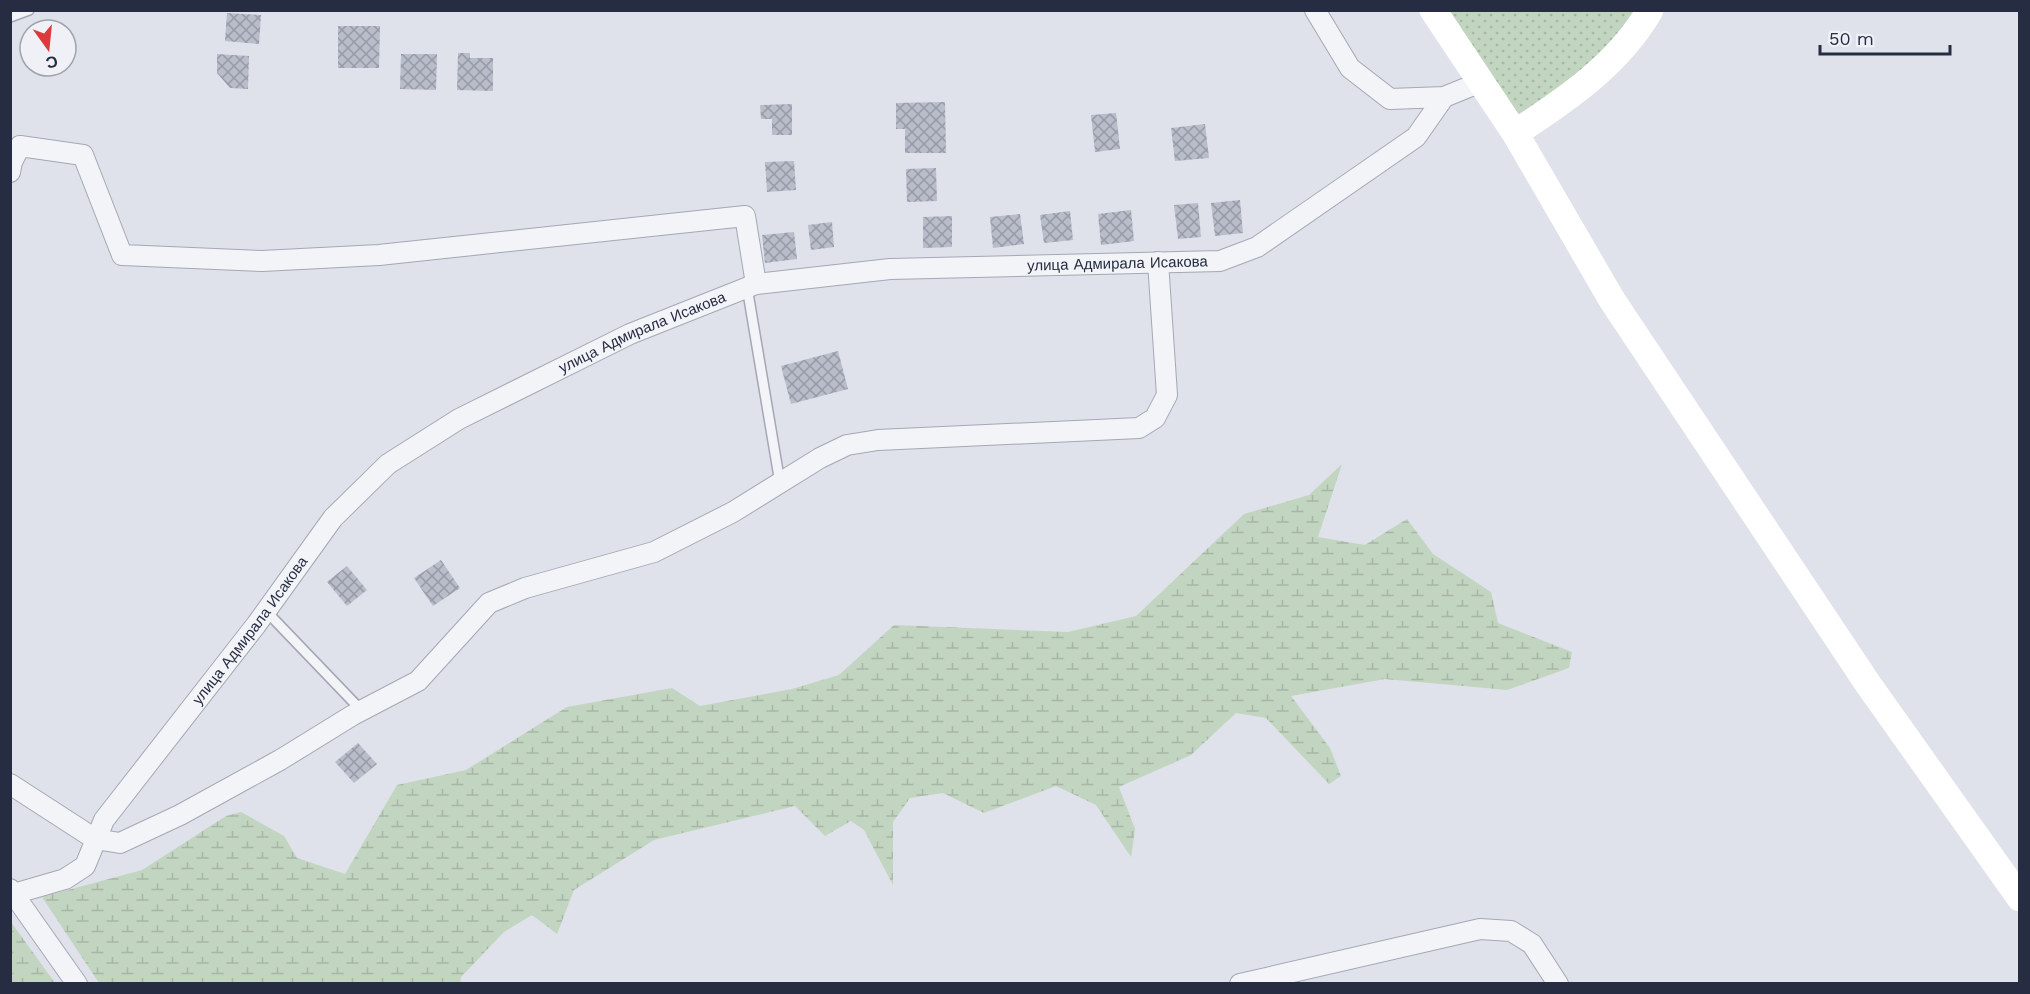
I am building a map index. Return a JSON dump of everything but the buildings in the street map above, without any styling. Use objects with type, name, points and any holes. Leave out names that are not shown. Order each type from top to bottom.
[{"type":"main road","points":[[1433,10],[1515,133],[1612,300],[1868,684],[2019,898]]},
{"type":"main road","points":[[1515,133],[1559,105],[1604,68],[1644,21],[1650,10]]},
{"type":"street","points":[[1315,10],[1350,68],[1390,99],[1444,97],[1481,82]]},
{"type":"street","name":"улица Адмирала Исакова","points":[[12,892],[65,879],[85,866],[104,820],[266,611],[333,518],[388,464],[459,419],[630,334],[751,286],[891,269],[1220,261],[1257,247],[1313,206],[1416,137],[1444,97]]},
{"type":"street","points":[[10,172],[20,146],[82,154],[122,255],[262,261],[379,255],[745,216],[751,286]]},
{"type":"street","points":[[10,784],[95,839],[120,843],[180,815],[280,760],[361,710],[417,681],[489,603],[525,588],[654,552],[734,512],[820,458],[847,445],[878,440],[1139,428],[1155,418],[1167,395],[1158,262]]},
{"type":"street","points":[[12,892],[77,984]]},
{"type":"street","points":[[1240,984],[1480,929],[1511,931],[1532,944],[1558,984]]},
{"type":"lane","points":[[10,16],[29,10]]},
{"type":"lane","points":[[751,286],[780,483]]},
{"type":"lane","points":[[266,611],[361,710]]},
{"type":"green space","points":[[1440,11],[1645,11],[1639,20],[1518,126]]},
{"type":"green space","points":[[1342,464],[1318,537],[1365,545],[1407,519],[1433,554],[1491,592],[1498,623],[1572,652],[1569,668],[1507,690],[1385,679],[1291,696],[1330,748],[1341,776],[1329,784],[1266,718],[1236,713],[1191,755],[1119,787],[1135,829],[1131,857],[1096,805],[1056,786],[984,813],[943,793],[910,798],[893,822],[893,885],[864,830],[851,821],[825,836],[795,806],[654,840],[574,890],[557,934],[532,915],[504,932],[461,977],[460,984],[99,983],[42,897],[142,870],[226,816],[241,812],[284,836],[297,858],[345,874],[397,785],[466,770],[567,707],[672,688],[700,706],[792,689],[839,675],[894,625],[1068,632],[1136,616],[1244,514],[1309,495]]},
{"type":"green space","points":[[11,922],[55,983],[11,983]]}]
